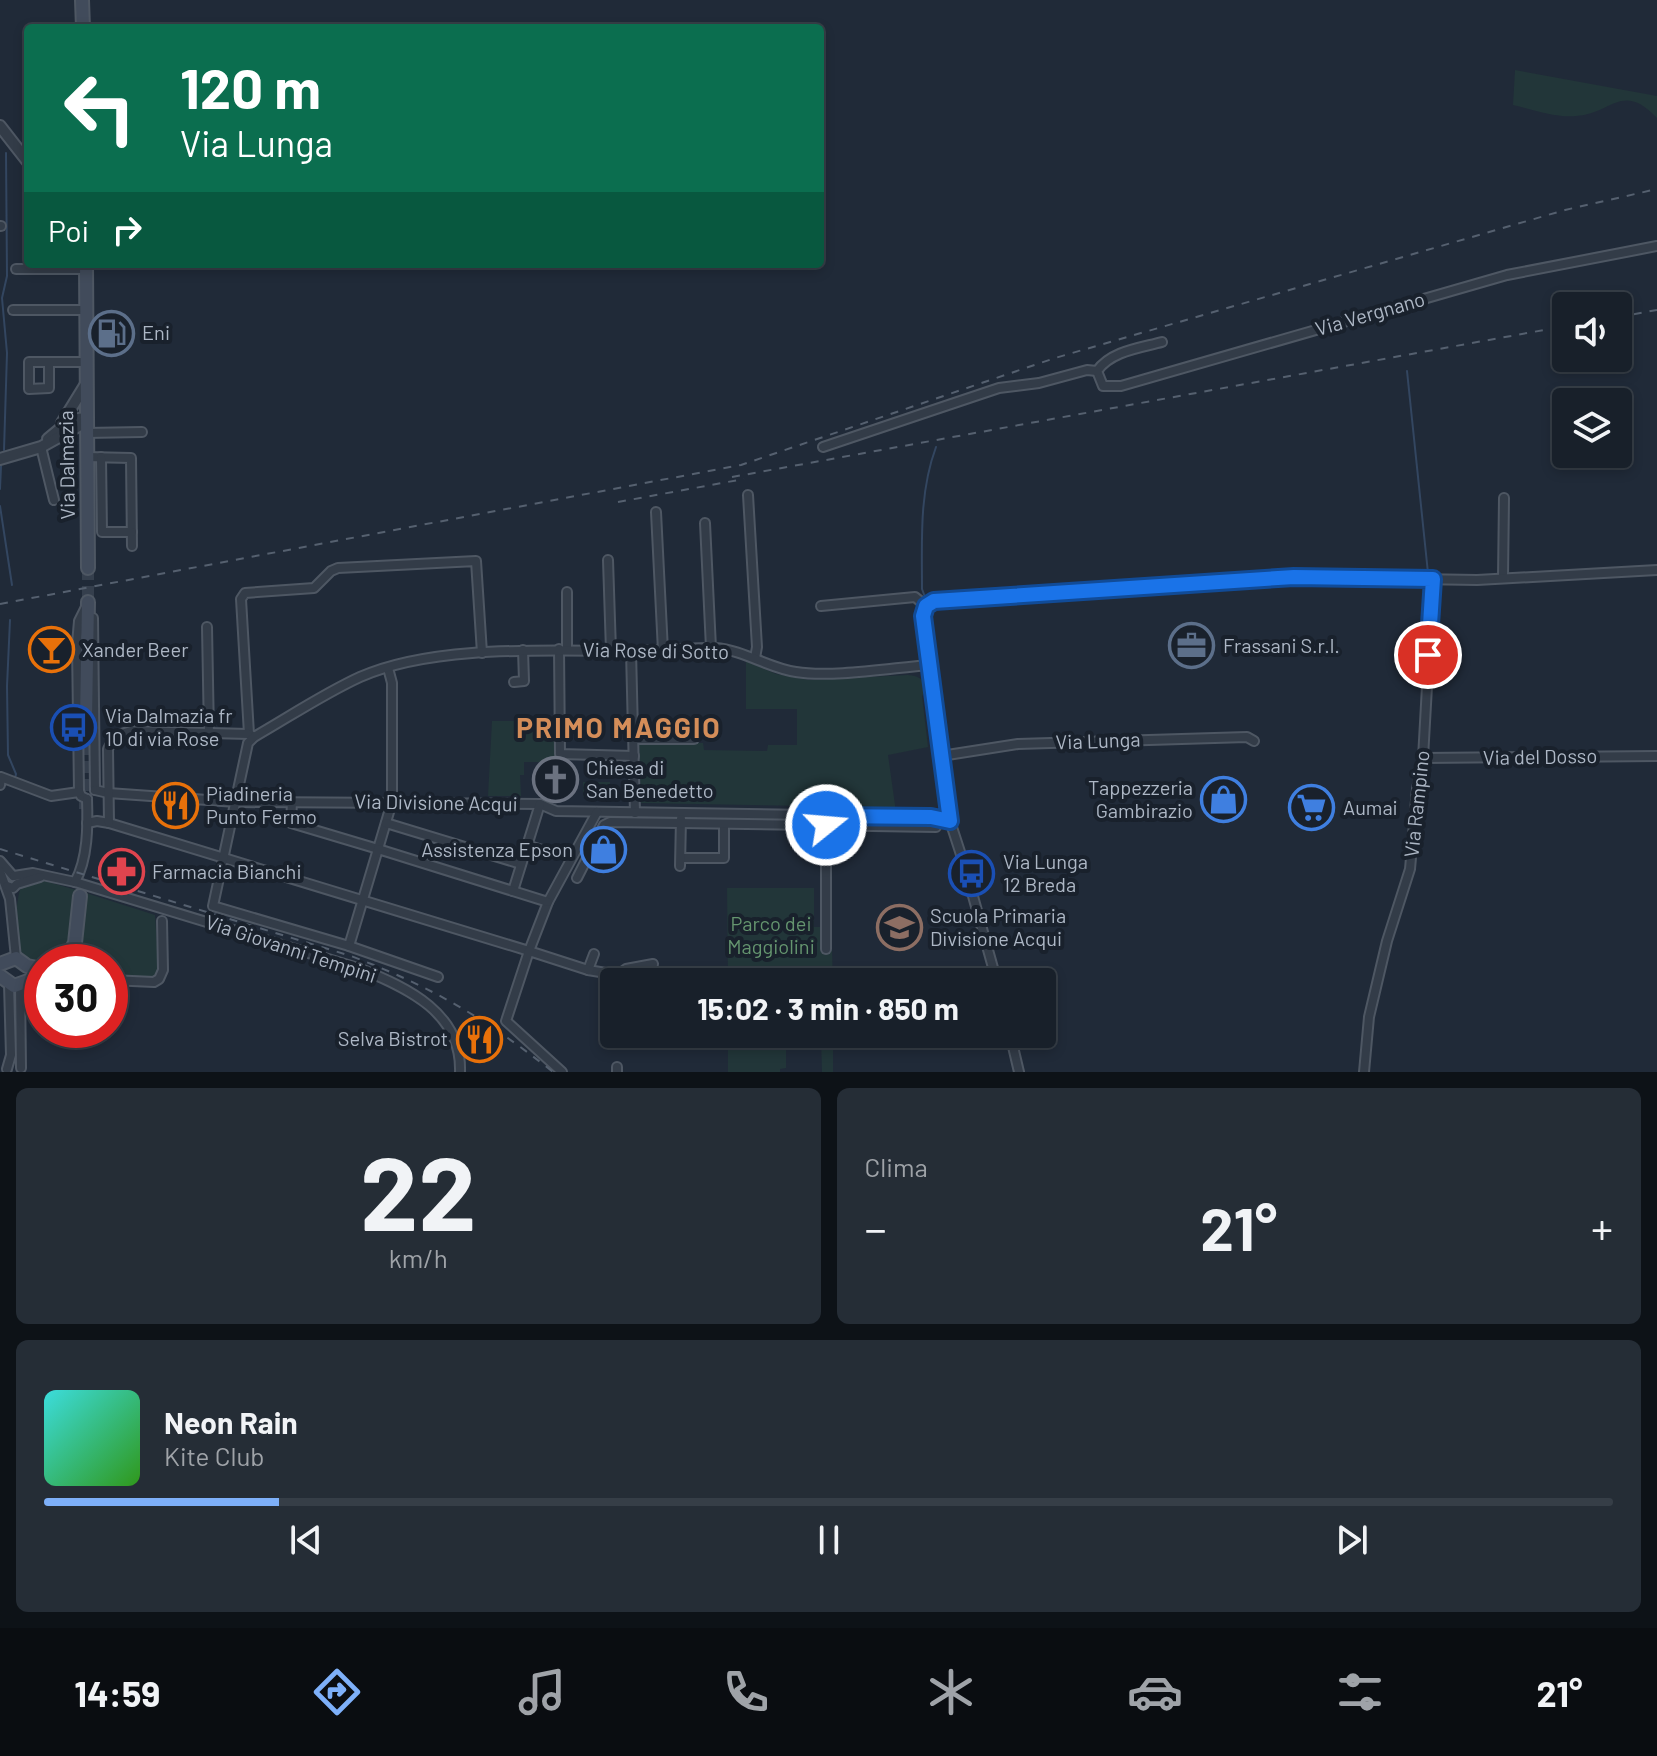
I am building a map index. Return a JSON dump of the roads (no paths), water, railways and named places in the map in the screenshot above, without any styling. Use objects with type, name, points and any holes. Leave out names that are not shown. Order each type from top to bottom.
[{"type":"main road","points":[[82,0],[83,24]]},
{"type":"main road","name":"Via Dalmazia","points":[[86,268],[88,568]]},
{"type":"main road","points":[[86,719],[88,602]]},
{"type":"main road","points":[[75,943],[80,896]]},
{"type":"street","points":[[0,126],[24,155]]},
{"type":"street","name":"Via Vergnano","points":[[1097,371],[1103,386],[1121,386],[1494,278],[1657,246]]},
{"type":"street","name":"Via Dalmazia","points":[[16,269],[51,268]]},
{"type":"street","points":[[13,310],[85,310]]},
{"type":"street","points":[[823,447],[999,388],[1039,383],[1087,370],[1097,371],[1109,358],[1162,342]]},
{"type":"street","points":[[49,362],[85,362]]},
{"type":"street","points":[[41,447],[59,427],[86,384]]},
{"type":"street","points":[[59,427],[74,418],[101,457],[102,532],[132,532]]},
{"type":"street","points":[[0,459],[41,447],[53,440],[86,434],[142,432]]},
{"type":"street","points":[[53,440],[86,434]]},
{"type":"street","points":[[41,447],[54,500]]},
{"type":"street","points":[[101,457],[131,458],[132,546]]},
{"type":"street","points":[[748,495],[757,647],[755,658]]},
{"type":"street","points":[[1503,578],[1504,498]]},
{"type":"street","points":[[656,512],[663,651]]},
{"type":"street","points":[[705,523],[711,648]]},
{"type":"street","points":[[608,560],[611,651]]},
{"type":"street","points":[[438,977],[349,946],[213,906],[251,735],[241,599],[245,593],[314,588],[338,568],[476,561],[482,653]]},
{"type":"street","points":[[993,968],[950,821],[923,616],[926,606],[934,601],[1294,577],[1503,578],[1657,570]]},
{"type":"street","name":"Via Rampino","points":[[1364,1072],[1369,1017],[1387,941],[1410,869],[1423,758],[1433,579]]},
{"type":"street","name":"Via Rose di Sotto","points":[[567,592],[560,754],[634,756]]},
{"type":"street","points":[[821,606],[915,597],[926,606]]},
{"type":"street","points":[[75,882],[80,873],[87,823],[87,799],[79,790],[77,644],[79,621],[88,602]]},
{"type":"street","points":[[87,799],[93,796],[95,788],[93,619],[88,602]]},
{"type":"street","points":[[207,627],[209,734]]},
{"type":"street","name":"Via Rose di Sotto","points":[[108,793],[108,749],[115,736],[131,731],[251,735],[361,676],[413,661],[523,650],[663,651],[711,648],[755,658],[785,670],[808,673],[929,665]]},
{"type":"street","points":[[514,682],[524,681],[523,650]]},
{"type":"street","points":[[631,651],[633,816]]},
{"type":"street","points":[[349,946],[392,802],[392,683],[388,668]]},
{"type":"street","points":[[78,732],[94,733]]},
{"type":"street","name":"Via Lunga","points":[[941,756],[1018,744],[1247,737],[1254,741]]},
{"type":"street","points":[[633,739],[694,739]]},
{"type":"street","name":"Via del Dosso","points":[[1423,758],[1657,756]]},
{"type":"street","points":[[0,785],[1,777],[51,796],[79,790]]},
{"type":"street","name":"Via Divisione Acqui","points":[[79,790],[87,782],[108,793],[236,802],[540,804],[556,811],[633,816],[936,827]]},
{"type":"street","points":[[108,793],[109,823]]},
{"type":"street","points":[[292,802],[291,823],[548,902]]},
{"type":"street","points":[[513,891],[540,804]]},
{"type":"street","points":[[562,1072],[509,1026],[506,1019],[548,902],[597,812]]},
{"type":"street","name":"Via Divisione Acqui","points":[[577,878],[607,823],[633,816]]},
{"type":"street","name":"Via Divisione Acqui","points":[[681,818],[724,824],[931,817],[950,821]]},
{"type":"street","points":[[681,818],[680,862],[724,858],[724,824]]},
{"type":"street","points":[[826,821],[826,949]]},
{"type":"street","points":[[87,823],[109,823],[588,970],[618,975],[626,969],[653,964]]},
{"type":"street","points":[[386,823],[521,864]]},
{"type":"street","points":[[526,845],[555,854]]},
{"type":"street","points":[[575,853],[587,858]]},
{"type":"street","points":[[0,861],[11,881],[20,974],[24,1070],[6,1071],[11,1055],[20,974]]},
{"type":"street","points":[[0,871],[11,881]]},
{"type":"street","name":"Via Giovanni Tempini","points":[[11,881],[33,873],[75,882],[361,969],[413,992],[438,1014],[449,1027],[458,1051],[460,1072]]},
{"type":"street","points":[[128,981],[154,982],[163,975],[162,921]]},
{"type":"street","points":[[588,970],[594,954]]},
{"type":"street","points":[[1014,1048],[1019,1070]]},
{"type":"waterway","points":[[4,450],[7,353],[2,298],[7,276],[6,153]]},
{"type":"waterway","points":[[1407,371],[1428,573]]},
{"type":"waterway","points":[[925,597],[922,589],[923,517],[927,482],[936,447]]},
{"type":"waterway","points":[[0,489],[1,466]]},
{"type":"waterway","points":[[0,506],[12,585]]},
{"type":"waterway","points":[[1116,593],[1309,581]]},
{"type":"waterway","points":[[10,620],[8,755],[15,778]]},
{"type":"tunnel","points":[[88,568],[88,602]]},
{"type":"tunnel","points":[[85,809],[86,719]]},
{"type":"railway","points":[[0,604],[741,465],[1055,358],[1565,210],[1657,189]]},
{"type":"railway","points":[[1632,314],[1657,310]]},
{"type":"railway","points":[[732,477],[1552,329]]},
{"type":"railway","points":[[618,502],[744,479]]},
{"type":"railway","points":[[0,849],[351,956],[457,1005],[553,1072]]},
{"type":"place","name":"Eni","points":[[111,333]]},
{"type":"place","name":"Frassani S.r.l.","points":[[1192,646]]},
{"type":"place","name":"Xander Beer","points":[[51,650]]},
{"type":"place","name":"Via Dalmazia fr 10 di via Rose","points":[[74,727]]},
{"type":"place","name":"Chiesa di San Benedetto","points":[[555,779]]},
{"type":"place","name":"Tappezzeria Gambirazio","points":[[1224,800]]},
{"type":"place","name":"Piadineria Punto Fermo","points":[[175,805]]},
{"type":"place","name":"Aumai","points":[[1312,808]]},
{"type":"place","name":"Assistenza Epson","points":[[604,850]]},
{"type":"place","name":"Farmacia Bianchi","points":[[121,872]]},
{"type":"place","name":"Via Lunga 12 Breda","points":[[972,874]]},
{"type":"place","name":"Scuola Primaria Divisione Acqui","points":[[899,928]]},
{"type":"place","name":"Selva Bistrot","points":[[479,1039]]},
{"type":"district","name":"PRIMO MAGGIO","points":[[619,728]]},
{"type":"park label","name":"Parco dei Maggiolini","points":[[771,936]]}]
